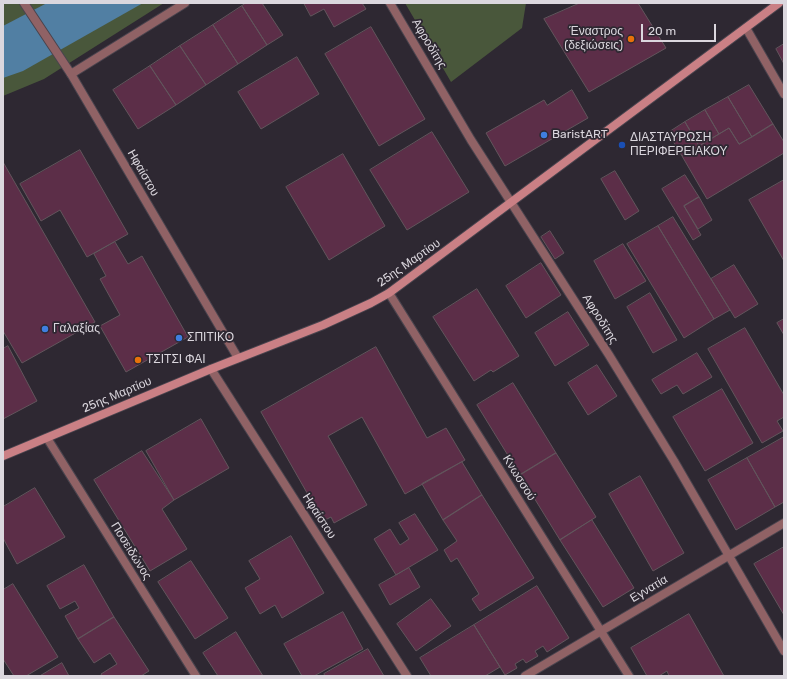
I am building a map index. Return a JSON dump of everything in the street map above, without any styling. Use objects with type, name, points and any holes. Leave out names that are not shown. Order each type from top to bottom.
[{"type":"main road","name":"25ης Μαρτίου","points":[[3,456],[211,368],[323,326],[371,303],[389,292],[779,3]]},
{"type":"street","name":"Ηφαίστου","points":[[24,3],[69,70],[238,358]]},
{"type":"street","points":[[69,70],[185,3]]},
{"type":"street","name":"Αφροδίτης","points":[[390,3],[471,140],[658,434],[730,555],[784,651]]},
{"type":"street","points":[[746,28],[784,94]]},
{"type":"street","name":"Κνωσσού","points":[[389,292],[629,676]]},
{"type":"street","name":"Ηφαίστου","points":[[211,368],[407,676]]},
{"type":"street","name":"Ποσειδώνος","points":[[47,438],[196,676]]},
{"type":"street","name":"Εγνατία","points":[[525,676],[784,523]]},
{"type":"green space","points":[[3,3],[164,3],[44,79],[3,96]]},
{"type":"green space","points":[[405,3],[526,3],[522,28],[451,82]]},
{"type":"water","points":[[47,3],[143,3],[23,71],[3,78],[3,26]]},
{"type":"building","points":[[246,3],[262,3],[283,35],[267,45],[242,6]]},
{"type":"building","points":[[304,3],[362,3],[366,9],[334,27],[324,9],[311,16]]},
{"type":"building","points":[[580,3],[638,3],[666,48],[589,92],[544,19]]},
{"type":"building","points":[[242,6],[267,45],[238,64],[213,25]]},
{"type":"building","points":[[213,25],[238,64],[206,85],[180,46]]},
{"type":"building","points":[[371,27],[425,119],[379,146],[325,54]]},
{"type":"building","points":[[784,44],[784,64],[776,49]]},
{"type":"building","points":[[180,46],[206,85],[176,105],[150,66]]},
{"type":"building","points":[[297,57],[319,94],[261,129],[238,92]]},
{"type":"building","points":[[150,66],[176,105],[138,129],[113,90]]},
{"type":"building","points":[[749,85],[773,124],[752,137],[728,97]]},
{"type":"building","points":[[572,90],[588,118],[505,166],[486,133],[544,100],[547,105]]},
{"type":"building","points":[[728,97],[752,137],[739,144],[729,128],[719,134],[705,110]]},
{"type":"building","points":[[705,110],[719,134],[699,146],[685,122]]},
{"type":"building","points":[[685,122],[699,146],[682,156],[668,133]]},
{"type":"building","points":[[773,124],[784,142],[784,153],[707,199],[682,156],[729,128],[739,144]]},
{"type":"building","points":[[432,132],[469,192],[407,230],[370,170]]},
{"type":"building","points":[[80,150],[128,234],[87,257],[60,210],[41,221],[20,184]]},
{"type":"building","points":[[343,154],[385,226],[329,260],[286,187]]},
{"type":"building","points":[[3,162],[95,322],[22,363],[3,331]]},
{"type":"building","points":[[615,171],[639,211],[625,220],[601,179]]},
{"type":"building","points":[[685,175],[699,197],[684,206],[701,235],[693,240],[662,189]]},
{"type":"building","points":[[784,180],[784,261],[749,200]]},
{"type":"building","points":[[699,197],[712,220],[698,229],[684,206]]},
{"type":"building","points":[[673,217],[730,310],[714,319],[658,226]]},
{"type":"building","points":[[658,226],[714,319],[684,338],[627,244]]},
{"type":"building","points":[[550,231],[564,253],[555,259],[541,237]]},
{"type":"building","points":[[115,242],[128,264],[142,256],[188,337],[126,372],[100,326],[120,315],[100,279],[106,276],[94,254]]},
{"type":"building","points":[[623,244],[646,281],[615,299],[594,261]]},
{"type":"building","points":[[541,263],[561,295],[526,318],[506,286]]},
{"type":"building","points":[[734,265],[758,304],[735,318],[711,279]]},
{"type":"building","points":[[477,289],[519,356],[493,372],[491,370],[474,381],[433,317]]},
{"type":"building","points":[[650,293],[677,340],[653,353],[627,307]]},
{"type":"building","points":[[568,312],[589,345],[555,366],[535,333]]},
{"type":"building","points":[[784,319],[784,335],[777,323]]},
{"type":"building","points":[[745,328],[784,395],[784,417],[777,421],[783,431],[762,443],[708,349]]},
{"type":"building","points":[[8,346],[37,401],[3,419],[3,349]]},
{"type":"building","points":[[376,347],[427,438],[446,428],[465,460],[405,494],[362,417],[328,436],[367,505],[334,523],[331,517],[323,521],[261,412]]},
{"type":"building","points":[[697,353],[712,377],[683,394],[677,385],[661,394],[652,380]]},
{"type":"building","points":[[597,365],[617,396],[588,415],[568,383]]},
{"type":"building","points":[[513,383],[556,453],[520,475],[477,405]]},
{"type":"building","points":[[722,389],[753,443],[705,471],[673,417]]},
{"type":"building","points":[[201,419],[229,468],[174,500],[146,451]]},
{"type":"building","points":[[784,437],[784,502],[775,507],[747,458]]},
{"type":"building","points":[[142,451],[174,500],[162,509],[187,549],[150,571],[94,480]]},
{"type":"building","points":[[556,453],[596,517],[560,540],[520,475]]},
{"type":"building","points":[[747,458],[775,507],[736,530],[708,480]]},
{"type":"building","points":[[462,462],[482,495],[443,520],[422,484]]},
{"type":"building","points":[[640,476],[684,553],[653,571],[609,494]]},
{"type":"building","points":[[35,488],[65,537],[17,564],[3,538],[3,507]]},
{"type":"building","points":[[482,495],[534,578],[480,611],[472,599],[479,594],[457,558],[451,562],[444,550],[457,541],[443,520]]},
{"type":"building","points":[[415,514],[438,550],[396,575],[374,539],[390,529],[400,545],[409,539],[399,523]]},
{"type":"building","points":[[592,520],[634,588],[603,607],[560,540]]},
{"type":"building","points":[[291,536],[324,593],[282,618],[275,605],[260,614],[245,588],[260,579],[249,561]]},
{"type":"building","points":[[784,547],[784,615],[754,564]]},
{"type":"building","points":[[191,561],[228,618],[195,639],[158,582]]},
{"type":"building","points":[[84,565],[114,617],[78,639],[65,616],[79,608],[75,601],[60,609],[47,586]]},
{"type":"building","points":[[409,568],[420,587],[390,605],[379,585]]},
{"type":"building","points":[[13,584],[58,657],[26,676],[14,676],[3,659],[3,590]]},
{"type":"building","points":[[537,586],[569,638],[547,652],[543,646],[535,651],[538,656],[526,663],[523,659],[515,664],[517,668],[505,675],[474,625]]},
{"type":"building","points":[[431,599],[451,626],[416,651],[397,624]]},
{"type":"building","points":[[343,612],[363,649],[314,676],[302,676],[284,644]]},
{"type":"building","points":[[689,614],[724,676],[669,676],[667,671],[659,676],[647,676],[631,648]]},
{"type":"building","points":[[114,617],[149,671],[141,676],[102,676],[101,674],[117,664],[110,653],[94,663],[78,639]]},
{"type":"building","points":[[474,625],[500,667],[485,676],[431,676],[420,658]]},
{"type":"building","points":[[236,632],[263,676],[218,676],[203,653]]},
{"type":"building","points":[[368,649],[384,676],[325,676],[324,674]]},
{"type":"building","points":[[62,663],[69,676],[40,676]]},
{"type":"place","name":"Έναστρος (δεξιώσεις)","points":[[631,39]]},
{"type":"place","name":"BaristART","points":[[544,135]]},
{"type":"place","name":"ΔΙΑΣΤΑΥΡΩΣΗ ΠΕΡΙΦΕΡΕΙΑΚΟΥ","points":[[622,145]]},
{"type":"place","name":"Γαλαξίας","points":[[45,329]]},
{"type":"place","name":"ΣΠΙΤΙΚΟ","points":[[179,338]]},
{"type":"place","name":"ΤΣΙΤΣΙ ΦΑΙ","points":[[138,360]]}]
